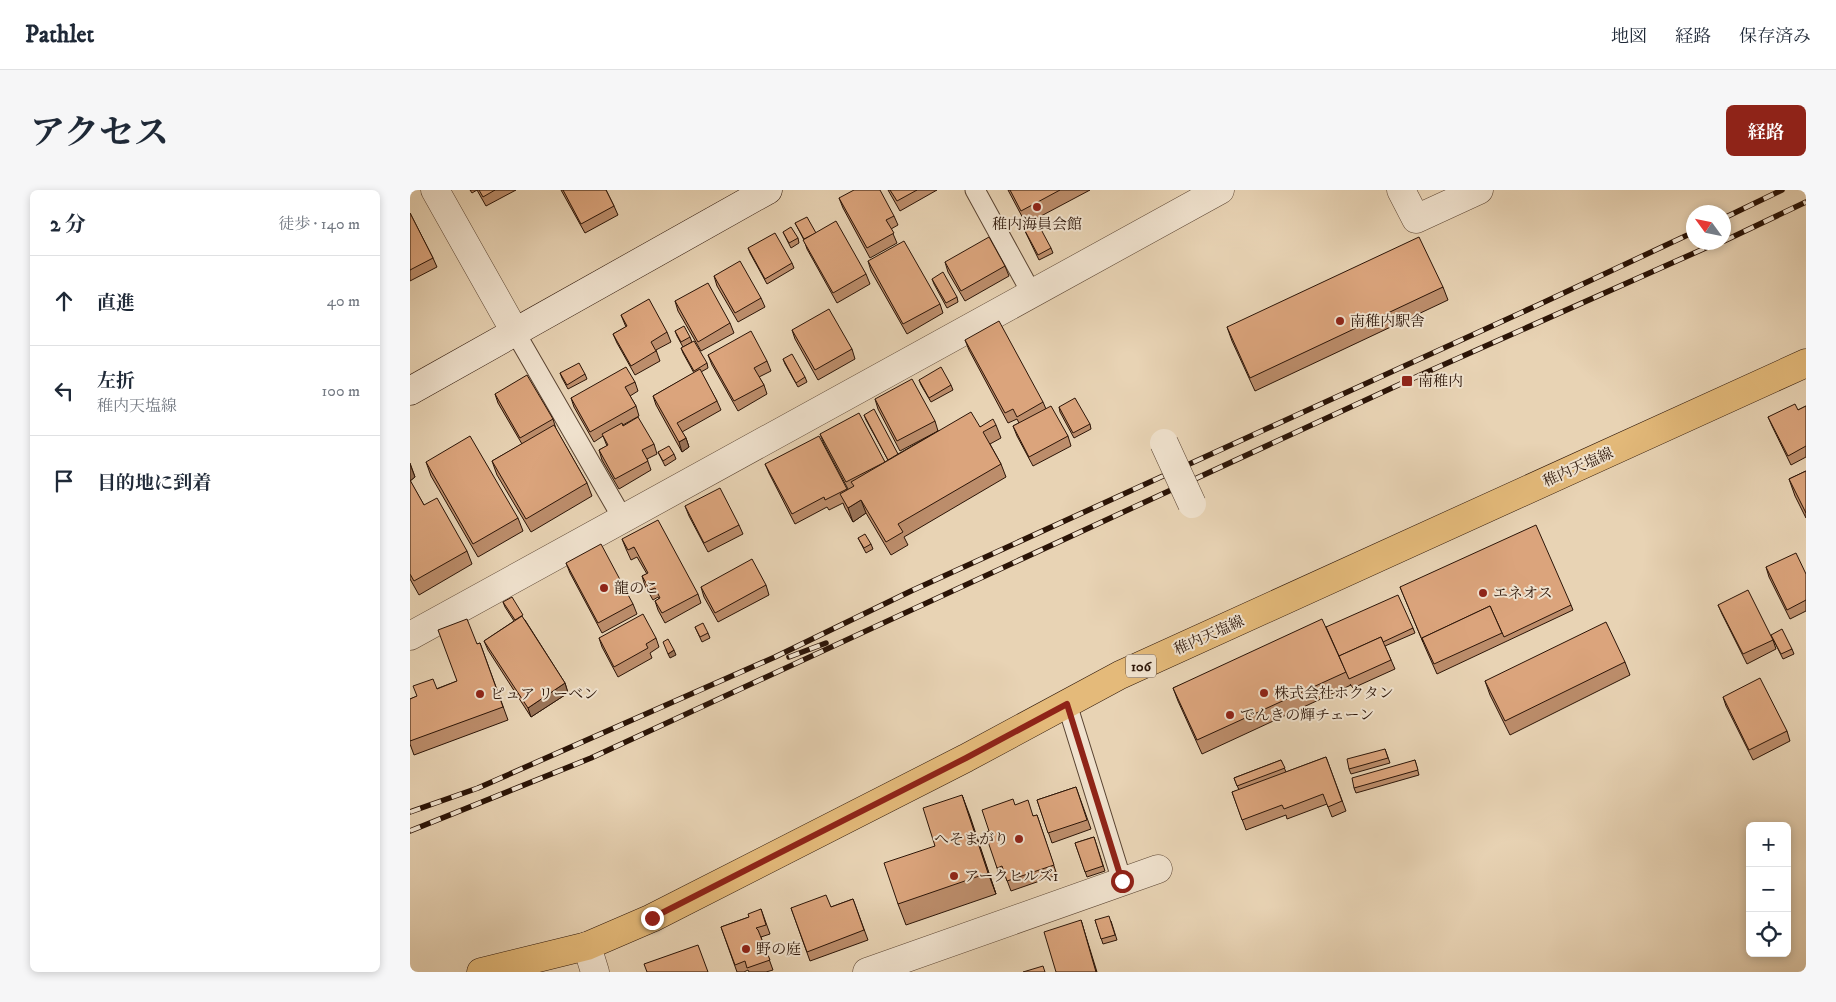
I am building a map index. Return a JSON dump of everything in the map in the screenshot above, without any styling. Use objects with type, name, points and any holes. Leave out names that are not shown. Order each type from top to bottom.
[{"type":"main road","name":"稚内天塩線","points":[[481,972],[587,946],[661,914],[966,758],[1120,675],[1806,363]]},
{"type":"street","points":[[436,190],[515,332]]},
{"type":"street","points":[[410,391],[768,190]]},
{"type":"street","points":[[410,636],[1220,190]]},
{"type":"street","points":[[1401,190],[1416,219],[1479,190]]},
{"type":"street","points":[[1164,443],[1192,504]]},
{"type":"street","points":[[867,972],[1158,869]]},
{"type":"street","points":[[587,946],[595,972]]},
{"type":"lane","points":[[975,190],[1032,294]]},
{"type":"lane","points":[[515,332],[623,519]]},
{"type":"lane","points":[[1067,704],[1122,881]]},
{"type":"building","points":[[479,190],[495,190],[483,197]]},
{"type":"building","points":[[563,190],[606,190],[614,206],[581,224]]},
{"type":"building","points":[[854,190],[880,190],[894,216],[886,220],[894,233],[867,248],[839,198]]},
{"type":"building","points":[[890,190],[917,190],[897,201]]},
{"type":"building","points":[[1010,190],[1060,190],[1021,211]]},
{"type":"building","points":[[410,213],[433,258],[410,270]]},
{"type":"building","points":[[807,217],[816,233],[804,239],[795,223]]},
{"type":"building","points":[[1036,220],[1051,248],[1038,255],[1023,227]]},
{"type":"building","points":[[836,221],[866,274],[833,293],[803,240]]},
{"type":"building","points":[[791,227],[798,238],[789,243],[783,232]]},
{"type":"building","points":[[775,233],[792,263],[765,279],[748,248]]},
{"type":"building","points":[[989,237],[1005,266],[961,291],[945,262]]},
{"type":"building","name":"南稚内駅舎","points":[[1419,237],[1443,287],[1250,378],[1227,327]]},
{"type":"building","points":[[904,241],[940,304],[903,324],[868,261]]},
{"type":"building","points":[[740,261],[761,298],[735,313],[714,276]]},
{"type":"building","points":[[943,272],[957,297],[946,303],[932,279]]},
{"type":"building","points":[[708,283],[730,323],[698,342],[675,301]]},
{"type":"building","points":[[649,299],[667,332],[651,342],[656,351],[631,366],[613,334],[627,326],[621,315]]},
{"type":"building","points":[[829,309],[852,349],[815,370],[792,330]]},
{"type":"building","points":[[999,321],[1043,402],[1017,417],[1013,409],[1005,413],[965,340]]},
{"type":"building","points":[[684,326],[690,337],[681,342],[675,331]]},
{"type":"building","points":[[751,331],[767,361],[754,368],[764,385],[734,401],[708,355]]},
{"type":"building","points":[[694,341],[707,363],[694,371],[681,348]]},
{"type":"building","points":[[792,354],[805,377],[796,383],[783,359]]},
{"type":"building","points":[[579,363],[585,374],[567,385],[560,373]]},
{"type":"building","points":[[626,367],[635,382],[625,387],[636,406],[590,432],[571,398]]},
{"type":"building","points":[[941,367],[951,385],[929,398],[919,380]]},
{"type":"building","points":[[700,369],[717,401],[677,423],[686,438],[679,442],[653,396]]},
{"type":"building","points":[[527,375],[553,419],[520,438],[495,394]]},
{"type":"building","points":[[912,379],[935,421],[897,441],[875,399]]},
{"type":"building","points":[[1075,398],[1090,424],[1073,433],[1059,407]]},
{"type":"building","points":[[1795,404],[1798,410],[1806,406],[1806,446],[1788,456],[1768,417]]},
{"type":"building","points":[[1051,406],[1068,436],[1029,457],[1013,426]]},
{"type":"building","points":[[874,409],[898,454],[888,460],[864,415]]},
{"type":"building","points":[[971,412],[980,427],[993,419],[996,425],[983,432],[1001,464],[898,524],[903,532],[886,542],[861,500],[848,508],[840,494],[854,486],[851,482]]},
{"type":"building","points":[[859,413],[885,462],[846,482],[820,434]]},
{"type":"building","points":[[638,417],[654,444],[642,450],[648,461],[615,479],[599,450],[608,445],[602,434],[622,423],[623,426]]},
{"type":"building","points":[[554,425],[587,483],[526,519],[492,461]]},
{"type":"building","points":[[470,436],[518,518],[473,544],[426,462]]},
{"type":"building","points":[[819,436],[847,489],[825,500],[824,497],[792,514],[765,464]]},
{"type":"building","points":[[669,446],[674,454],[663,461],[658,452]]},
{"type":"building","points":[[1806,471],[1806,513],[1789,479]]},
{"type":"building","points":[[410,480],[424,505],[437,498],[467,551],[414,581],[410,574]]},
{"type":"building","points":[[720,488],[739,525],[704,543],[685,506]]},
{"type":"building","points":[[658,520],[698,594],[662,613],[655,601],[660,598],[655,588],[650,590],[642,576],[648,573],[634,547],[628,550],[622,539]]},
{"type":"building","points":[[1536,525],[1571,605],[1504,637],[1490,606],[1422,638],[1423,642],[1400,587]]},
{"type":"building","points":[[865,534],[871,544],[864,548],[858,538]]},
{"type":"building","points":[[601,544],[633,604],[598,623],[566,563]]},
{"type":"building","points":[[1796,553],[1806,574],[1806,600],[1787,610],[1766,567]]},
{"type":"building","points":[[752,559],[766,585],[715,613],[701,587]]},
{"type":"building","points":[[1748,590],[1773,640],[1743,654],[1718,605]]},
{"type":"building","points":[[1398,595],[1413,628],[1383,642],[1381,637],[1339,656],[1326,627]]},
{"type":"building","points":[[512,597],[523,615],[515,620],[503,602]]},
{"type":"building","points":[[1490,606],[1502,633],[1434,664],[1422,638]]},
{"type":"building","points":[[643,614],[656,638],[646,644],[648,648],[614,667],[599,638]]},
{"type":"building","points":[[522,616],[565,683],[528,708],[484,641]]},
{"type":"building","name":"ピュア リーベン","points":[[467,619],[477,644],[480,643],[503,707],[410,741],[410,699],[417,696],[413,686],[433,679],[437,689],[457,681],[438,630]]},
{"type":"building","name":"株式会社ホクタン","points":[[1322,619],[1346,672],[1197,740],[1173,688]]},
{"type":"building","points":[[1606,622],[1625,662],[1505,721],[1485,681]]},
{"type":"building","points":[[703,623],[708,633],[700,637],[695,627]]},
{"type":"building","points":[[1782,629],[1792,649],[1781,654],[1771,635]]},
{"type":"building","points":[[1381,637],[1391,660],[1349,679],[1339,656]]},
{"type":"building","points":[[668,639],[674,650],[668,654],[663,642]]},
{"type":"building","points":[[1760,678],[1787,731],[1749,750],[1723,697]]},
{"type":"building","points":[[1385,749],[1388,758],[1349,769],[1347,759]]},
{"type":"building","points":[[1326,757],[1342,801],[1328,807],[1323,794],[1284,809],[1282,805],[1242,820],[1232,792]]},
{"type":"building","points":[[1281,760],[1285,768],[1237,786],[1234,778]]},
{"type":"building","points":[[1415,760],[1418,770],[1354,788],[1352,778]]},
{"type":"building","points":[[1076,787],[1087,820],[1048,833],[1037,800]]},
{"type":"building","name":"アークヒルズ1","points":[[962,795],[988,873],[898,904],[884,863],[935,846],[923,808]]},
{"type":"building","points":[[1013,799],[1015,805],[1028,800],[1033,816],[1037,815],[1054,865],[1007,881],[1002,866],[997,868],[985,833],[989,831],[982,810]]},
{"type":"building","points":[[1094,837],[1103,866],[1085,872],[1075,843]]},
{"type":"building","points":[[826,895],[831,907],[853,899],[864,930],[807,952],[791,908]]},
{"type":"building","points":[[761,909],[766,925],[756,928],[770,960],[747,968],[745,961],[735,965],[721,927],[749,917],[748,914]]},
{"type":"building","points":[[1109,916],[1115,935],[1101,939],[1095,920]]},
{"type":"building","points":[[1081,920],[1096,972],[1056,972],[1044,932]]},
{"type":"building","points":[[698,945],[708,972],[647,972],[644,964]]},
{"type":"building","points":[[1043,966],[1045,972],[1023,972]]},
{"type":"railway","points":[[1731,215],[1782,190]]},
{"type":"railway","points":[[1731,238],[1806,202]]},
{"type":"railway","points":[[410,812],[478,788],[775,657],[911,591],[1686,236]]},
{"type":"railway","points":[[410,831],[591,758],[1407,381],[1701,250]]},
{"type":"railway","points":[[789,657],[826,643]]},
{"type":"place","name":"稚内海員会館","points":[[1037,207]]},
{"type":"place","name":"南稚内駅舎","points":[[1340,321]]},
{"type":"place","name":"南稚内","points":[[1407,381]]},
{"type":"place","name":"龍のこ","points":[[604,588]]},
{"type":"place","name":"エネオス","points":[[1483,593]]},
{"type":"place","name":"株式会社ホクタン","points":[[1264,693]]},
{"type":"place","name":"ピュア リーベン","points":[[480,694]]},
{"type":"place","name":"でんきの輝チェーン","points":[[1230,715]]},
{"type":"place","name":"へそまがり","points":[[1019,839]]},
{"type":"place","name":"アークヒルズ1","points":[[954,876]]},
{"type":"place","name":"野の庭","points":[[746,949]]},
{"type":"route","points":[[652,918],[966,758],[1067,704],[1122,881]]}]
